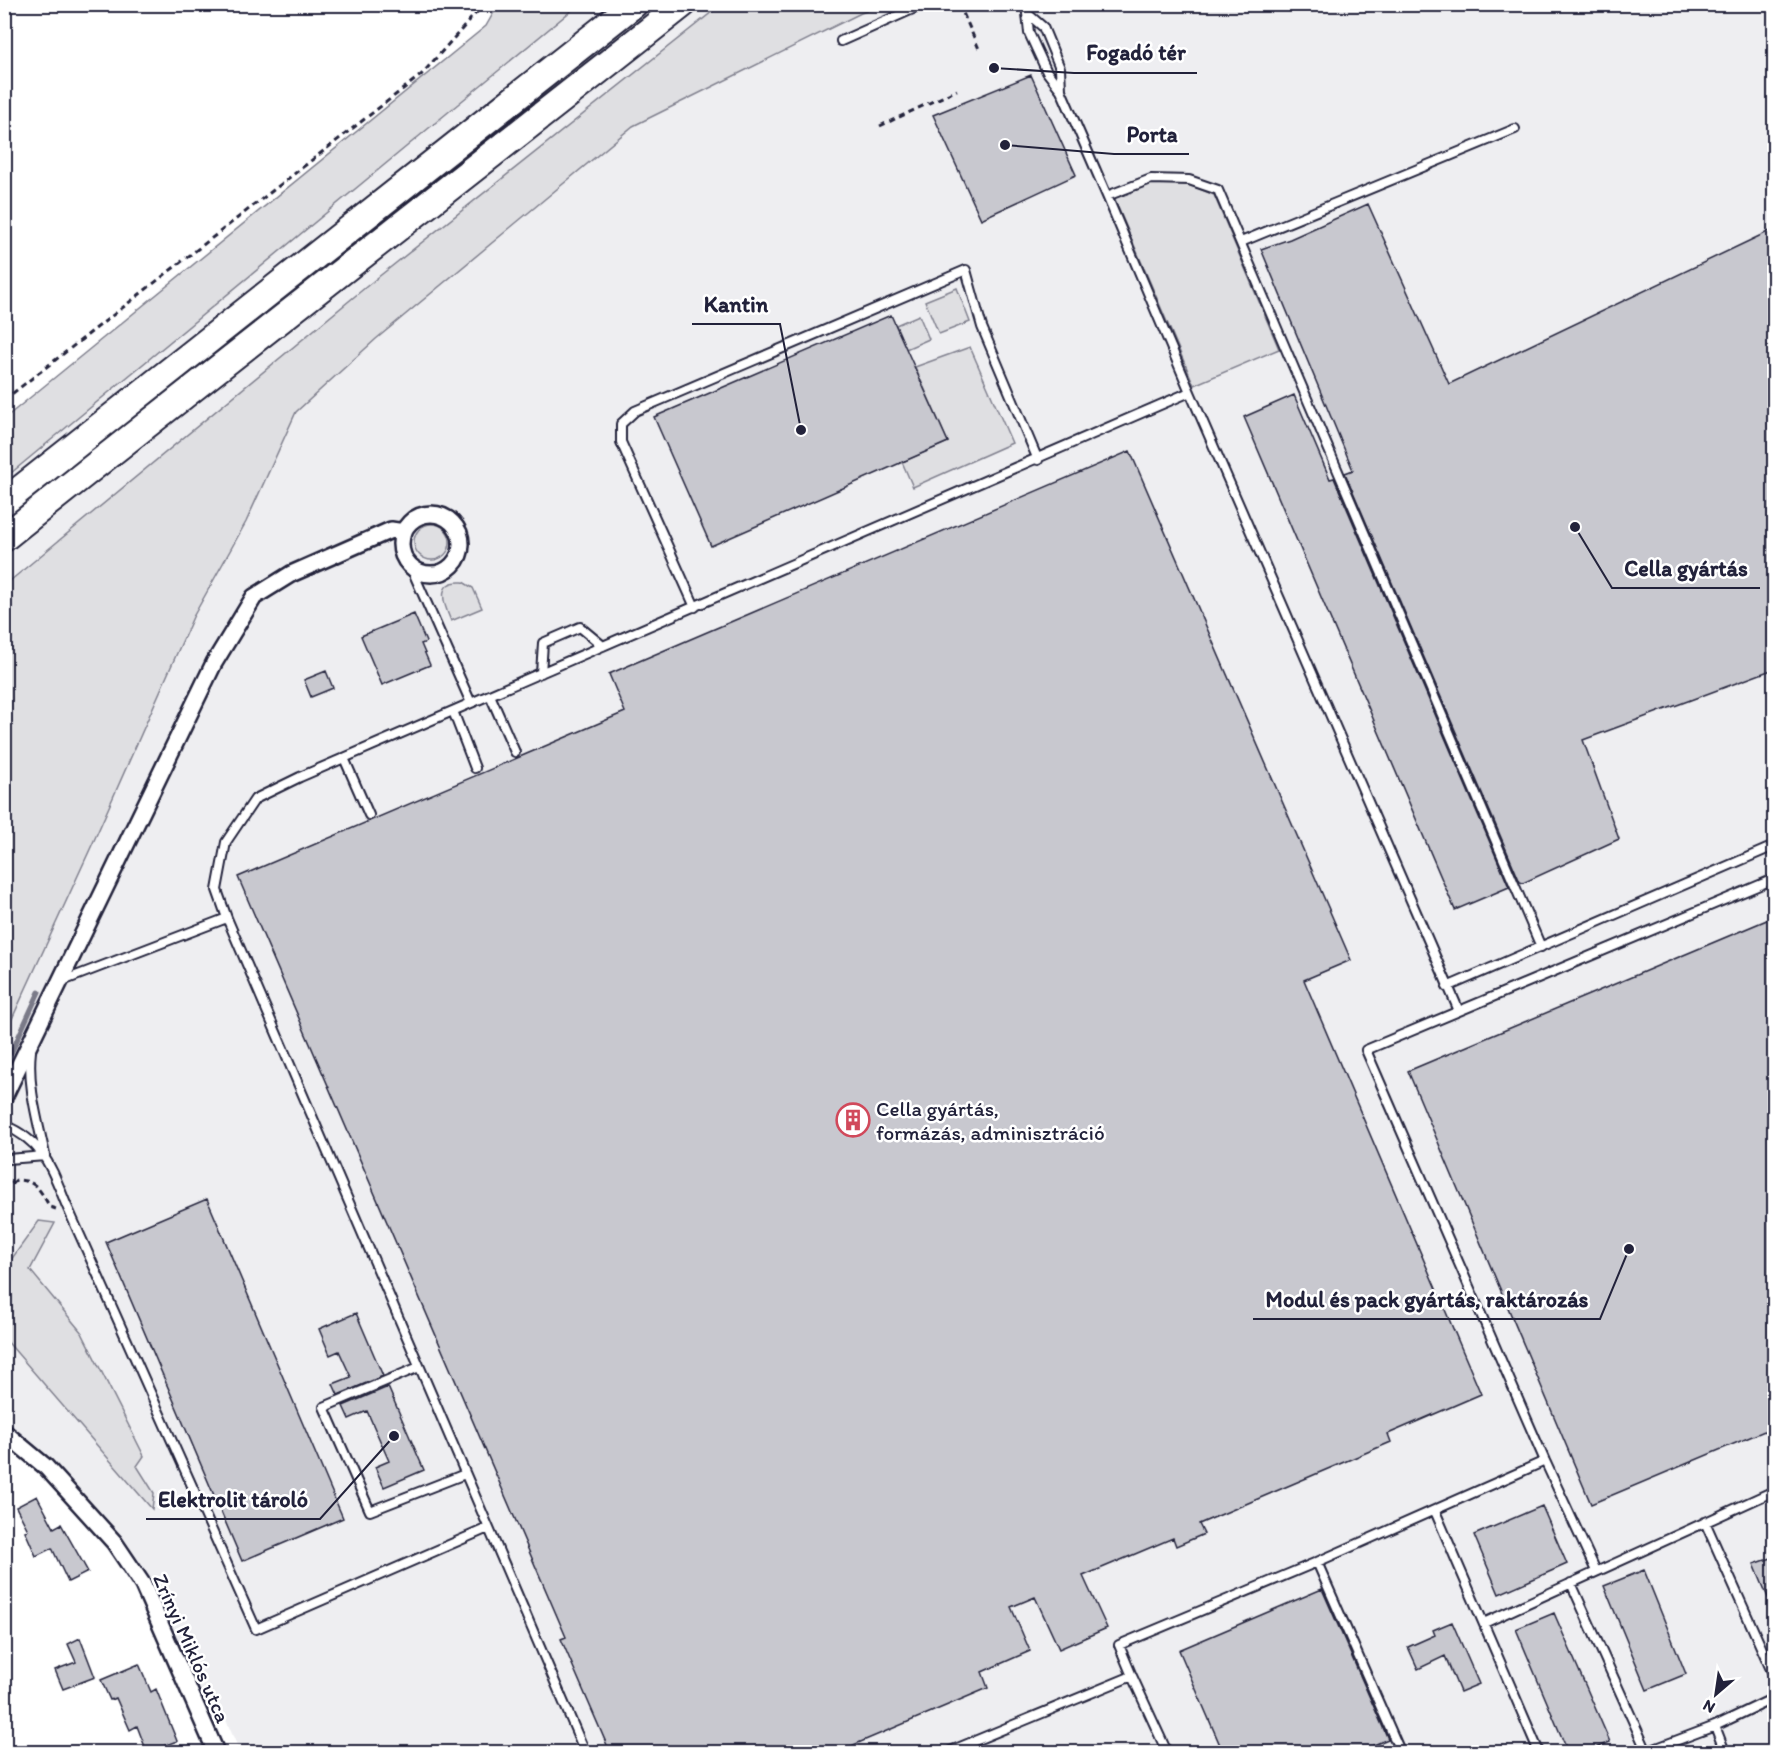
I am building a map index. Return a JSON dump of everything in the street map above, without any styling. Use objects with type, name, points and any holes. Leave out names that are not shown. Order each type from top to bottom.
[{"type":"highway","points":[[4,502],[634,4]]},
{"type":"highway","points":[[4,538],[683,4]]},
{"type":"street","points":[[432,514],[450,520],[461,537],[462,547],[453,565],[435,574],[416,570],[409,563],[402,548],[404,532],[414,519],[432,514]]},
{"type":"street","points":[[4,1097],[214,663],[254,597],[310,565],[391,530],[404,532]]},
{"type":"street","name":"Zrínyi Miklós utca","points":[[4,1432],[46,1467],[114,1542],[143,1585],[216,1752]]},
{"type":"lane","points":[[842,40],[924,4]]},
{"type":"lane","points":[[1026,4],[1029,14],[1029,33],[1047,72],[1061,90],[1458,1011]]},
{"type":"lane","points":[[1029,14],[1043,27],[1060,68],[1061,90]]},
{"type":"lane","points":[[1241,242],[1515,129]]},
{"type":"lane","points":[[1107,196],[1151,179],[1189,180],[1218,190],[1285,352],[1541,947]]},
{"type":"lane","points":[[695,608],[621,442],[621,424],[635,411],[966,270],[982,327],[1038,460]]},
{"type":"lane","points":[[585,1752],[227,918],[217,890],[226,842],[255,799],[344,758],[1038,460],[1190,392]]},
{"type":"lane","points":[[409,563],[471,703]]},
{"type":"lane","points":[[541,673],[543,644],[580,627],[603,646]]},
{"type":"lane","points":[[490,695],[515,752]]},
{"type":"lane","points":[[453,711],[475,768]]},
{"type":"lane","points":[[344,758],[369,815]]},
{"type":"lane","points":[[1448,987],[1774,846]]},
{"type":"lane","points":[[1596,1571],[1545,1461],[1366,1050],[1774,879]]},
{"type":"lane","points":[[59,982],[227,918]]},
{"type":"lane","points":[[32,1040],[30,1074],[45,1156]]},
{"type":"lane","points":[[4,1125],[30,1140],[51,1164],[66,1204],[256,1629],[488,1528]]},
{"type":"lane","points":[[4,1161],[45,1156]]},
{"type":"lane","points":[[419,1367],[324,1407],[370,1511],[465,1474]]},
{"type":"lane","points":[[1167,1752],[1119,1646],[1435,1511],[1545,1461]]},
{"type":"lane","points":[[1484,1623],[1774,1491]]},
{"type":"lane","points":[[1435,1511],[1539,1752]]},
{"type":"lane","points":[[1705,1522],[1774,1676]]},
{"type":"lane","points":[[1317,1562],[1400,1751],[1397,1752]]},
{"type":"lane","points":[[1571,1583],[1647,1752],[1715,1726],[1774,1698]]},
{"type":"lane","points":[[948,1752],[1132,1676]]},
{"type":"lane","points":[[1715,1726],[1725,1752]]},
{"type":"path","points":[[4,399],[421,75],[484,4]]},
{"type":"path","points":[[959,4],[980,51]]},
{"type":"path","points":[[880,126],[957,90]]},
{"type":"path","points":[[4,1191],[16,1180],[27,1180],[38,1186],[50,1207],[56,1209],[66,1204]]},
{"type":"shaded area","points":[[722,4],[883,5],[861,13],[633,126],[376,339],[296,412],[246,522],[193,617],[5,1034],[5,585],[372,282]]},
{"type":"shaded area","points":[[498,5],[578,5],[5,478],[5,418],[486,26]]},
{"type":"shaded area","points":[[544,5],[1774,5],[1774,1752],[240,1752],[226,1720],[201,1730],[122,1563],[35,1469],[5,1419],[5,436]]},
{"type":"shaded area","points":[[1151,183],[1188,184],[1214,195],[1279,349],[1194,385],[1114,198]]},
{"type":"shaded area","points":[[957,288],[970,322],[939,334],[925,301]]},
{"type":"shaded area","points":[[919,315],[929,339],[906,349],[896,325]]},
{"type":"shaded area","points":[[970,347],[1012,443],[913,487],[902,462],[948,442],[915,367]]},
{"type":"shaded area","points":[[432,524],[445,529],[450,542],[445,555],[432,560],[419,555],[414,542],[419,529]]},
{"type":"shaded area","points":[[454,582],[463,582],[473,588],[482,608],[451,621],[444,601],[445,589]]},
{"type":"shaded area","points":[[39,1221],[55,1223],[30,1270],[82,1333],[144,1456],[137,1466],[154,1493],[152,1509],[5,1339],[5,1268]]},
{"type":"building","points":[[1031,75],[1076,175],[981,219],[933,115]]},
{"type":"building","points":[[1368,204],[1449,384],[1774,229],[1774,669],[1583,740],[1619,839],[1523,883],[1520,882],[1345,473],[1353,470],[1261,249],[1290,239]]},
{"type":"building","points":[[891,315],[948,442],[711,546],[654,417]]},
{"type":"building","points":[[1294,395],[1330,479],[1334,478],[1509,887],[1455,910],[1244,417]]},
{"type":"building","name":"Cella gyártás, formázás, adminisztráció","points":[[1130,451],[1351,960],[1304,980],[1481,1394],[1388,1434],[1391,1442],[1199,1524],[1204,1534],[1176,1546],[1173,1538],[1083,1576],[1107,1628],[1059,1649],[1035,1597],[1011,1607],[1030,1651],[982,1672],[988,1688],[837,1752],[610,1752],[561,1639],[566,1637],[238,877],[625,712],[609,674]]},
{"type":"building","points":[[414,614],[426,642],[421,644],[430,665],[382,685],[361,636]]},
{"type":"building","points":[[326,671],[333,688],[311,697],[304,680]]},
{"type":"building","points":[[1774,917],[1774,1427],[1591,1504],[1408,1071]]},
{"type":"building","points":[[207,1199],[343,1518],[242,1561],[106,1242]]},
{"type":"building","points":[[356,1313],[383,1376],[338,1395],[333,1384],[351,1377],[339,1351],[330,1355],[319,1329]]},
{"type":"building","points":[[388,1387],[424,1470],[384,1487],[375,1467],[389,1461],[367,1411],[349,1419],[343,1406]]},
{"type":"building","points":[[37,1496],[54,1528],[61,1524],[88,1572],[68,1582],[52,1548],[36,1556],[25,1531],[28,1530],[16,1507]]},
{"type":"building","points":[[1542,1506],[1567,1564],[1499,1594],[1474,1535]]},
{"type":"building","points":[[1774,1557],[1774,1612],[1754,1564]]},
{"type":"building","points":[[1644,1570],[1686,1674],[1647,1690],[1604,1586]]},
{"type":"building","points":[[1322,1589],[1388,1739],[1357,1752],[1223,1752],[1179,1650]]},
{"type":"building","points":[[1554,1613],[1610,1742],[1585,1752],[1568,1752],[1516,1629]]},
{"type":"building","points":[[1452,1622],[1479,1684],[1460,1692],[1445,1656],[1418,1669],[1408,1647],[1435,1635],[1433,1630]]},
{"type":"building","points":[[80,1638],[95,1677],[63,1689],[55,1670],[76,1662],[68,1644]]},
{"type":"building","points":[[139,1664],[151,1692],[156,1689],[177,1741],[147,1752],[137,1726],[130,1730],[116,1698],[110,1700],[101,1680]]},
{"type":"waterway","points":[[11,1053],[39,992]]},
{"type":"place","name":"Fogadó tér","points":[[994,68]]},
{"type":"place","name":"Porta","points":[[1005,145]]},
{"type":"place","name":"Kantin","points":[[801,430]]},
{"type":"place","name":"Cella gyártás","points":[[1575,527]]},
{"type":"place","name":"Cella gyártás, formázás, adminisztráció","points":[[853,1120]]},
{"type":"place","name":"Modul és pack gyártás, raktározás","points":[[1629,1249]]},
{"type":"place","name":"Elektrolit tároló","points":[[394,1436]]}]
